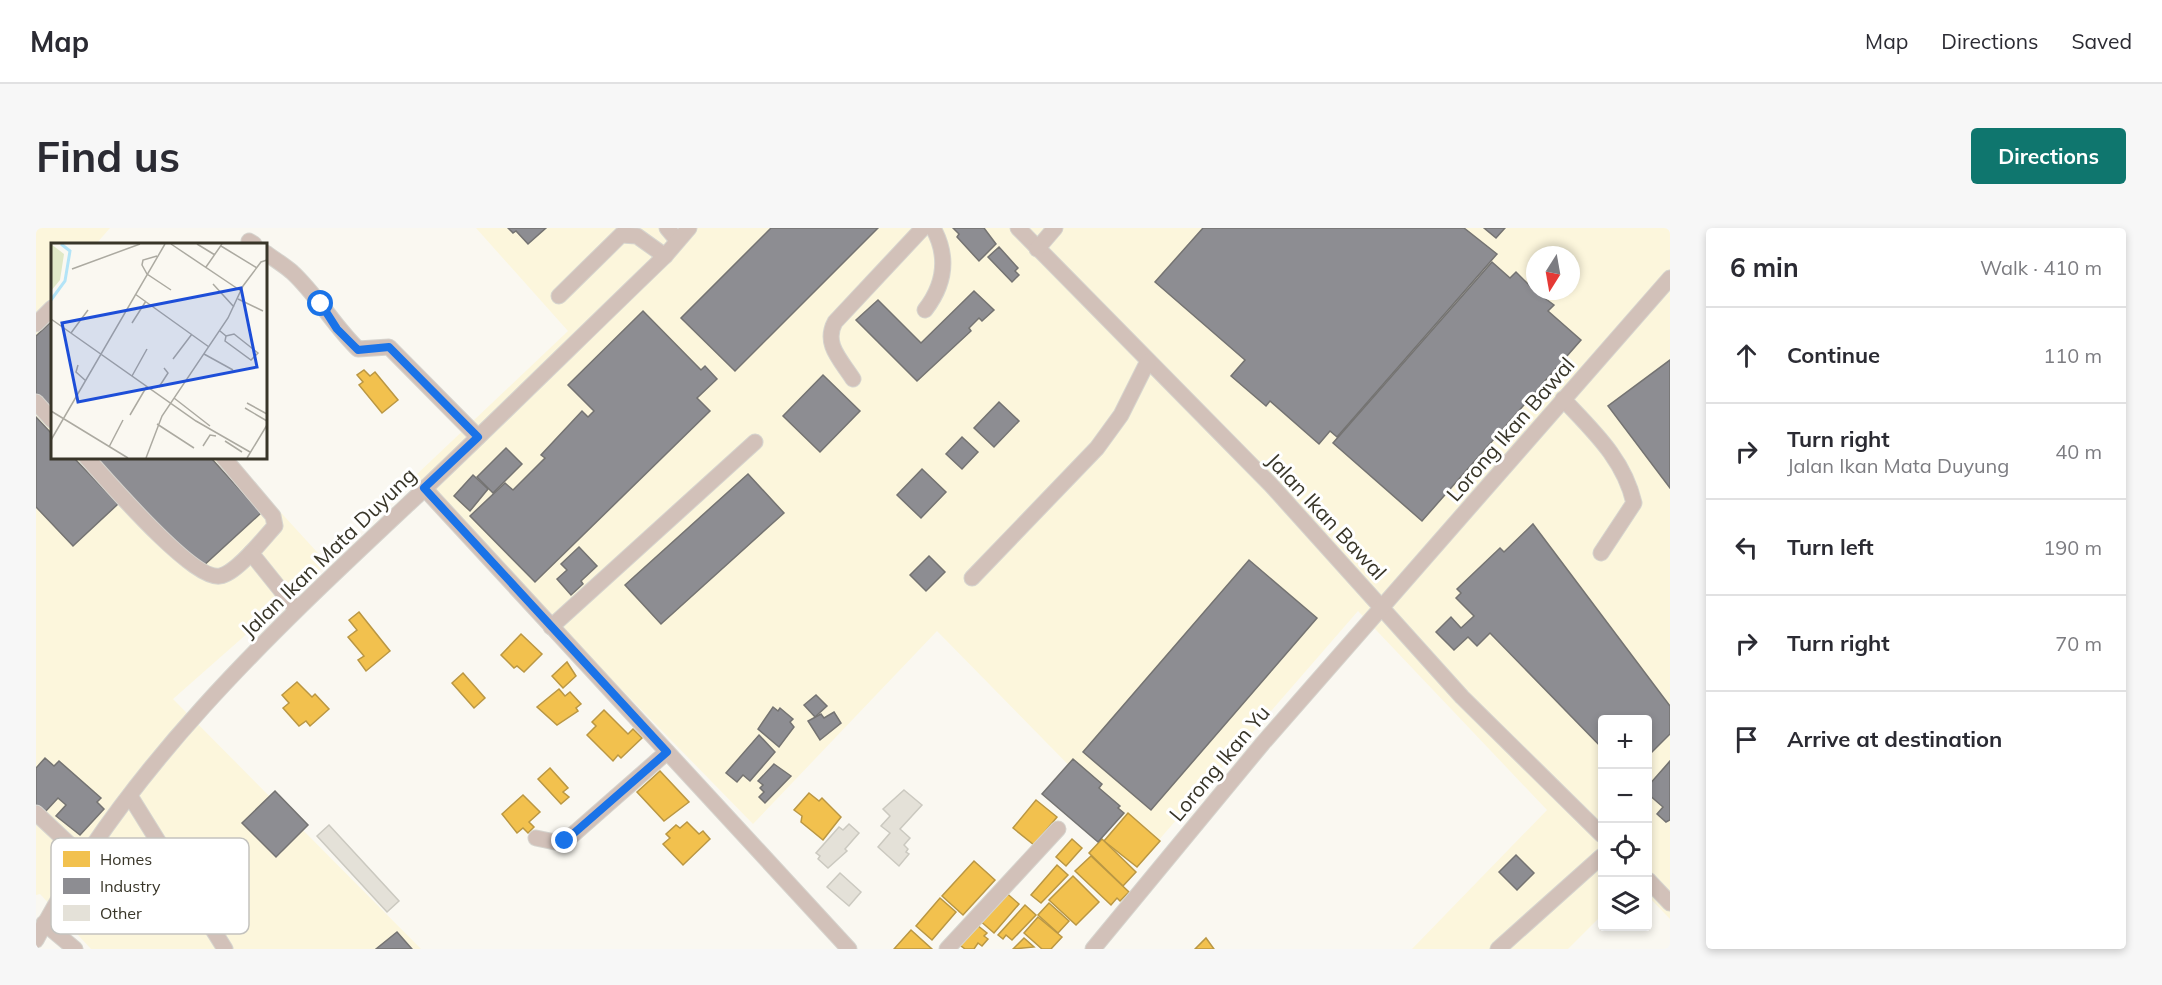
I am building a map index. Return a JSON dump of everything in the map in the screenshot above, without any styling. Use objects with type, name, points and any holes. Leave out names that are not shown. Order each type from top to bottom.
[{"type":"street","name":"Jalan Ikan Mata Duyung","points":[[99,838],[201,706],[296,609],[665,256],[672,234],[689,228]]},
{"type":"street","points":[[853,379],[830,342],[830,332],[835,322],[922,228]]},
{"type":"street","points":[[925,310],[938,288],[944,257],[933,228]]},
{"type":"street","name":"Jalan Ikan Bawal","points":[[1017,228],[1271,485],[1462,696],[1598,831]]},
{"type":"street","points":[[1038,249],[1055,228]]},
{"type":"street","points":[[559,296],[621,235],[637,236],[665,256]]},
{"type":"street","points":[[267,254],[292,272],[321,304],[337,329],[358,350],[389,347],[478,437]]},
{"type":"street","name":"Lorong Ikan Bawal","points":[[1382,607],[1670,278]]},
{"type":"street","points":[[36,324],[51,310]]},
{"type":"street","points":[[972,578],[1097,448],[1121,416],[1148,361]]},
{"type":"street","points":[[1563,399],[1618,460],[1631,489],[1634,503],[1601,553]]},
{"type":"street","points":[[36,402],[51,419]]},
{"type":"street","points":[[551,627],[755,442]]},
{"type":"street","points":[[88,459],[182,557],[209,574],[223,576],[251,553],[275,526],[273,516],[225,459]]},
{"type":"street","points":[[424,488],[849,949]]},
{"type":"street","points":[[251,553],[296,609]]},
{"type":"street","name":"Lorong Ikan Yu","points":[[1093,949],[1263,743],[1382,607]]},
{"type":"street","points":[[536,838],[555,842],[568,839],[667,752]]},
{"type":"street","points":[[130,796],[156,838]]},
{"type":"street","points":[[36,813],[63,838]]},
{"type":"street","points":[[947,949],[1058,829]]},
{"type":"street","points":[[1498,949],[1598,859]]},
{"type":"street","points":[[1652,885],[1670,903]]},
{"type":"street","name":"Jalan Ikan Mata Duyung","points":[[36,940],[51,910]]},
{"type":"street","points":[[45,923],[51,928]]},
{"type":"street","points":[[58,934],[75,949]]},
{"type":"street","points":[[216,934],[225,949]]},
{"type":"shaded area","points":[[36,228],[110,228],[97,243],[51,243],[51,459],[232,459],[327,563],[173,699],[421,949],[91,949],[77,934],[249,934],[249,838],[51,838],[51,906],[40,894],[36,895]]},
{"type":"shaded area","points":[[476,228],[1670,228],[1670,919],[1652,900],[1652,715],[1598,715],[1598,919],[1568,949],[1412,949],[1547,810],[1358,611],[1151,849],[937,631],[753,824],[414,477],[568,331]]},
{"type":"building: Homes","points":[[364,370],[370,376],[375,372],[398,400],[382,413],[359,385],[363,382],[357,375]]},
{"type":"building: Homes","points":[[359,612],[390,651],[366,671],[358,660],[364,656],[348,637],[357,630],[349,620]]},
{"type":"building: Homes","points":[[521,634],[542,654],[524,672],[517,666],[514,668],[501,655]]},
{"type":"building: Homes","points":[[567,662],[576,676],[563,688],[552,676]]},
{"type":"building: Homes","points":[[463,673],[485,698],[474,708],[452,683]]},
{"type":"building: Homes","points":[[297,682],[312,697],[315,694],[329,709],[310,726],[306,721],[299,726],[283,708],[289,703],[282,695]]},
{"type":"building: Homes","points":[[559,689],[565,696],[570,692],[581,704],[576,708],[578,711],[557,725],[537,707]]},
{"type":"building: Homes","points":[[604,710],[628,734],[633,729],[642,738],[621,758],[618,755],[613,761],[587,735],[596,726],[592,722]]},
{"type":"building: Homes","points":[[550,768],[568,788],[563,792],[569,797],[561,804],[538,779]]},
{"type":"building: Homes","points":[[660,771],[689,802],[664,821],[637,792]]},
{"type":"building: Homes","points":[[809,793],[819,801],[822,798],[841,817],[823,840],[801,822],[802,816],[794,810]]},
{"type":"building: Homes","points":[[523,795],[540,812],[529,822],[534,827],[528,833],[523,828],[517,833],[502,814]]},
{"type":"building: Homes","points":[[1036,800],[1057,817],[1034,845],[1013,828]]},
{"type":"building: Homes","points":[[1128,813],[1160,841],[1137,867],[1104,841]]},
{"type":"building: Homes","points":[[687,822],[699,834],[703,831],[710,839],[683,865],[663,844],[670,838],[666,834],[676,825],[680,828]]},
{"type":"building: Homes","points":[[1072,839],[1082,848],[1066,866],[1056,857]]},
{"type":"building: Homes","points":[[1102,839],[1136,872],[1123,886],[1089,853]]},
{"type":"building: Homes","points":[[1091,856],[1129,892],[1120,901],[1117,898],[1111,905],[1075,871]]},
{"type":"building: Homes","points":[[974,861],[995,880],[963,915],[942,896]]},
{"type":"building: Homes","points":[[1057,865],[1068,875],[1041,903],[1031,895]]},
{"type":"building: Homes","points":[[1073,876],[1099,902],[1076,925],[1049,900]]},
{"type":"building: Homes","points":[[1003,890],[1019,904],[994,933],[978,919]]},
{"type":"building: Homes","points":[[940,898],[956,912],[932,940],[916,926]]},
{"type":"building: Homes","points":[[1049,903],[1069,921],[1058,933],[1038,915]]},
{"type":"building: Homes","points":[[1025,905],[1036,915],[1012,940],[1006,935],[1003,939],[998,935]]},
{"type":"building: Homes","points":[[1038,917],[1062,937],[1051,949],[1042,949],[1024,933]]},
{"type":"building: Homes","points":[[972,921],[987,933],[984,936],[988,939],[982,946],[978,943],[974,949],[965,949],[956,942]]},
{"type":"building: Homes","points":[[911,930],[932,949],[894,949]]},
{"type":"building: Homes","points":[[1024,938],[1034,947],[1013,949]]},
{"type":"building: Homes","points":[[1206,938],[1214,949],[1195,949]]},
{"type":"building: Industry","points":[[508,228],[546,228],[528,244],[516,231],[513,233]]},
{"type":"building: Industry","points":[[771,228],[878,228],[735,371],[681,318]]},
{"type":"building: Industry","points":[[953,228],[984,228],[996,244],[979,261],[957,237],[959,234]]},
{"type":"building: Industry","points":[[1203,228],[1464,228],[1497,254],[1337,437],[1330,431],[1319,444],[1270,401],[1266,406],[1231,376],[1245,360],[1155,282]]},
{"type":"building: Industry","points":[[1484,228],[1505,228],[1496,238]]},
{"type":"building: Industry","points":[[999,247],[1018,268],[1015,271],[1019,275],[1012,282],[988,257]]},
{"type":"building: Industry","points":[[1492,262],[1510,278],[1516,272],[1526,282],[1526,300],[1547,300],[1554,305],[1548,311],[1581,340],[1422,521],[1333,443]]},
{"type":"building: Industry","points":[[974,291],[994,310],[982,321],[979,318],[969,328],[971,331],[917,381],[856,320],[878,300],[921,343]]},
{"type":"building: Industry","points":[[643,311],[701,370],[705,366],[717,379],[697,398],[710,411],[535,582],[470,516],[505,483],[513,490],[545,458],[541,455],[582,411],[588,417],[594,411],[568,385]]},
{"type":"building: Industry","points":[[51,322],[51,413],[36,396],[36,336]]},
{"type":"building: Industry","points":[[1670,360],[1670,488],[1608,406]]},
{"type":"building: Industry","points":[[823,375],[860,411],[820,452],[783,416]]},
{"type":"building: Industry","points":[[999,402],[1019,421],[994,447],[974,428]]},
{"type":"building: Industry","points":[[36,417],[51,433],[51,459],[75,459],[118,504],[73,546],[36,507]]},
{"type":"building: Industry","points":[[962,437],[978,452],[962,469],[946,454]]},
{"type":"building: Industry","points":[[506,448],[522,464],[493,493],[477,477]]},
{"type":"building: Industry","points":[[94,459],[212,459],[261,513],[201,568]]},
{"type":"building: Industry","points":[[922,469],[946,492],[921,518],[897,495]]},
{"type":"building: Industry","points":[[748,474],[784,513],[661,624],[625,585]]},
{"type":"building: Industry","points":[[473,475],[488,489],[470,511],[454,496]]},
{"type":"building: Industry","points":[[1533,524],[1670,706],[1670,734],[1652,752],[1652,715],[1598,715],[1598,744],[1490,633],[1477,646],[1468,637],[1454,650],[1436,632],[1451,617],[1461,628],[1474,616],[1456,598],[1461,593],[1457,589],[1500,548],[1504,552]]},
{"type":"building: Industry","points":[[579,547],[597,566],[581,581],[583,584],[571,595],[557,579],[567,570],[561,564]]},
{"type":"building: Industry","points":[[929,556],[945,572],[926,591],[910,575]]},
{"type":"building: Industry","points":[[1249,560],[1317,618],[1151,810],[1083,752]]},
{"type":"building: Industry","points":[[816,695],[827,706],[815,717],[804,705]]},
{"type":"building: Industry","points":[[773,707],[778,711],[780,708],[793,719],[790,722],[794,727],[779,747],[758,729]]},
{"type":"building: Industry","points":[[834,712],[841,723],[820,740],[808,721],[821,714],[824,718]]},
{"type":"building: Industry","points":[[759,735],[775,752],[750,781],[743,775],[737,782],[726,773]]},
{"type":"building: Industry","points":[[45,758],[54,766],[59,761],[101,798],[97,802],[104,809],[80,835],[56,816],[66,805],[58,798],[45,812],[36,805],[36,768]]},
{"type":"building: Industry","points":[[1073,759],[1102,784],[1099,788],[1120,806],[1118,808],[1124,813],[1098,842],[1042,794]]},
{"type":"building: Industry","points":[[1670,761],[1670,820],[1666,822],[1657,814],[1663,807],[1652,797],[1652,781]]},
{"type":"building: Industry","points":[[774,764],[791,776],[765,803],[759,797],[764,792],[760,788],[763,785],[758,781]]},
{"type":"building: Industry","points":[[275,791],[308,825],[276,857],[242,823]]},
{"type":"building: Industry","points":[[1516,855],[1534,873],[1517,890],[1499,872]]},
{"type":"building: Industry","points":[[397,932],[412,949],[376,949]]},
{"type":"building: Other","points":[[904,790],[922,805],[900,829],[910,838],[904,845],[909,854],[899,866],[878,847],[890,833],[881,826],[890,816],[883,809]]},
{"type":"building: Other","points":[[849,824],[859,833],[845,849],[847,851],[828,868],[818,859],[820,856],[816,853],[839,827],[843,830]]},
{"type":"building: Other","points":[[329,825],[399,901],[387,912],[317,836]]},
{"type":"building: Other","points":[[840,873],[861,892],[849,906],[827,887]]},
{"type":"route","points":[[321,304],[337,329],[358,350],[389,347],[478,437],[424,488],[667,752],[565,841]]}]
